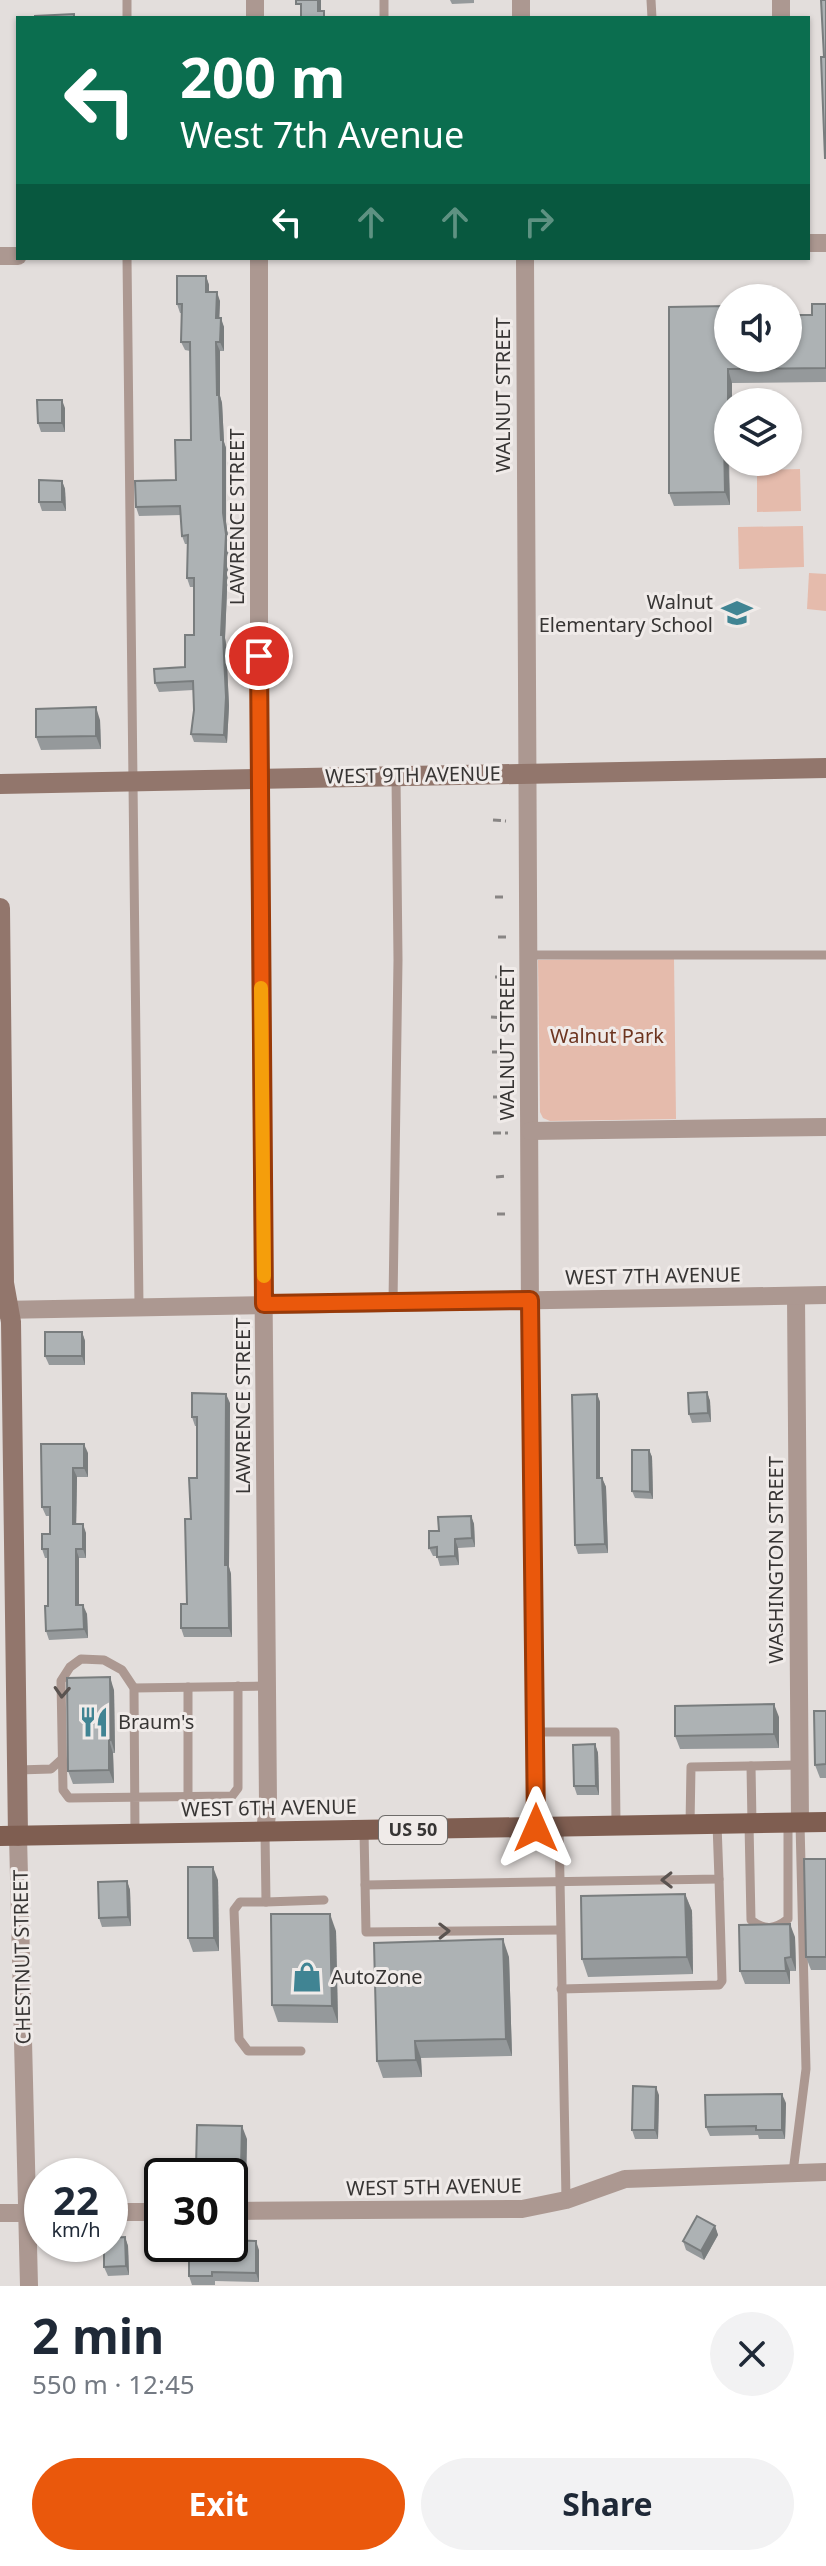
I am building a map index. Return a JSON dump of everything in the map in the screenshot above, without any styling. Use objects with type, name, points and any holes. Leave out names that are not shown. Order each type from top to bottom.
[{"type":"main road","name":"WEST 6TH AVENUE","points":[[9,1836],[826,1822]]},
{"type":"street","name":"LAWRENCE STREET","points":[[259,260],[259,778],[268,1804],[265,1833]]},
{"type":"street","name":"WALNUT STREET","points":[[525,260],[536,1828]]},
{"type":"street","name":"WEST 9TH AVENUE","points":[[0,784],[826,768]]},
{"type":"street","name":"CHESTNUT STREET","points":[[0,908],[4,1283],[16,1770],[9,1836],[30,2158]]},
{"type":"street","points":[[530,1131],[826,1127]]},
{"type":"street","name":"WEST 7TH AVENUE","points":[[5,1310],[826,1295]]},
{"type":"street","name":"WASHINGTON STREET","points":[[794,1823],[799,1765],[796,1296]]},
{"type":"street","name":"WEST 5TH AVENUE","points":[[248,2211],[522,2209],[566,2200],[625,2179],[826,2172]]},
{"type":"street","points":[[0,2213],[24,2213]]},
{"type":"street","name":"CHESTNUT STREET","points":[[29,2286],[31,2262]]},
{"type":"lane","points":[[127,260],[139,1307]]},
{"type":"lane","points":[[393,1302],[398,960],[396,775]]},
{"type":"lane","points":[[529,955],[826,955]]},
{"type":"lane","points":[[135,1834],[135,1797],[134,1688],[122,1670],[104,1660],[81,1659],[70,1667],[61,1681],[63,1790],[69,1798],[135,1797],[188,1797],[232,1796],[238,1788],[238,1686]]},
{"type":"lane","points":[[134,1688],[267,1686]]},
{"type":"lane","points":[[188,1687],[188,1797]]},
{"type":"lane","points":[[535,1732],[615,1732],[616,1826]]},
{"type":"lane","points":[[16,1770],[51,1769],[62,1759]]},
{"type":"lane","points":[[690,1825],[691,1767],[799,1765]]},
{"type":"lane","points":[[751,1766],[751,1920],[761,1927],[777,1928],[788,1919],[794,1823]]},
{"type":"lane","points":[[793,2172],[806,2069],[794,1823]]},
{"type":"lane","points":[[561,1989],[719,1985],[722,1981],[717,1824]]},
{"type":"lane","points":[[559,1827],[566,2200]]},
{"type":"lane","points":[[364,1831],[366,1932],[560,1930]]},
{"type":"lane","points":[[265,1833],[266,1902]]},
{"type":"lane","points":[[365,1885],[719,1879]]},
{"type":"lane","points":[[301,2051],[248,2051],[239,2039],[234,1910],[240,1902],[324,1900]]},
{"type":"path","points":[[493,820],[506,821]]},
{"type":"path","points":[[495,897],[506,897]]},
{"type":"path","points":[[498,937],[506,937]]},
{"type":"path","points":[[495,977],[507,977]]},
{"type":"path","points":[[491,1017],[507,1018]]},
{"type":"path","points":[[492,1052],[507,1052]]},
{"type":"path","points":[[493,1097],[508,1097]]},
{"type":"path","points":[[493,1133],[508,1133]]},
{"type":"path","points":[[496,1177],[508,1176]]},
{"type":"path","points":[[497,1214],[508,1214]]},
{"type":"green space","points":[[757,476],[800,476],[801,511],[757,512]]},
{"type":"green space","points":[[803,526],[804,567],[739,569],[738,527]]},
{"type":"green space","points":[[809,573],[826,574],[826,611],[807,609]]},
{"type":"green space","name":"Walnut Park","points":[[674,958],[676,1119],[550,1121],[543,1118],[540,1112],[538,960]]},
{"type":"building","points":[[296,0],[318,0],[318,11],[324,11],[324,16],[301,16],[301,4],[296,4]]},
{"type":"building","points":[[821,0],[826,0],[826,158],[821,57],[824,57]]},
{"type":"building","points":[[177,276],[206,276],[206,292],[217,292],[216,318],[221,318],[220,342],[216,342],[226,534],[221,635],[226,697],[224,735],[191,734],[193,681],[155,683],[154,669],[185,667],[185,635],[194,635],[194,578],[187,578],[188,535],[182,536],[180,506],[136,507],[135,481],[176,480],[175,440],[191,440],[190,342],[181,342],[182,304],[177,304]]},
{"type":"building","points":[[812,304],[826,304],[826,368],[802,368],[802,315],[812,315]]},
{"type":"building","points":[[714,306],[714,372],[728,372],[728,388],[714,388],[714,476],[725,476],[725,492],[669,493],[669,307]]},
{"type":"building","points":[[37,400],[62,400],[62,423],[38,423]]},
{"type":"building","points":[[39,480],[62,481],[62,502],[39,502]]},
{"type":"building","points":[[96,707],[96,736],[36,737],[36,709]]},
{"type":"building","points":[[45,1332],[82,1332],[82,1356],[45,1356]]},
{"type":"building","points":[[707,1392],[708,1413],[689,1414],[688,1393]]},
{"type":"building","points":[[192,1393],[226,1394],[225,1565],[228,1565],[229,1628],[181,1628],[181,1604],[187,1604],[185,1519],[191,1519],[189,1478],[197,1478],[197,1417],[192,1417]]},
{"type":"building","points":[[597,1394],[597,1478],[602,1478],[605,1544],[575,1545],[572,1395]]},
{"type":"building","points":[[41,1444],[84,1444],[84,1468],[73,1468],[73,1524],[83,1524],[83,1549],[76,1549],[76,1605],[83,1605],[84,1629],[46,1631],[48,1549],[42,1549],[42,1534],[50,1534],[50,1507],[42,1507]]},
{"type":"building","points":[[632,1450],[649,1450],[650,1492],[632,1491]]},
{"type":"building","points":[[471,1516],[472,1538],[455,1539],[455,1556],[437,1557],[437,1547],[429,1548],[429,1531],[439,1531],[438,1517]]},
{"type":"building","name":"Braum's","points":[[110,1677],[109,1770],[68,1771],[67,1678]]},
{"type":"building","points":[[774,1704],[774,1734],[675,1736],[675,1706]]},
{"type":"building","points":[[814,1711],[826,1711],[826,1764],[815,1765]]},
{"type":"building","points":[[595,1744],[596,1786],[574,1786],[573,1745]]},
{"type":"building","points":[[804,1859],[826,1859],[826,1957],[806,1957]]},
{"type":"building","points":[[188,1867],[213,1867],[214,1938],[188,1938]]},
{"type":"building","points":[[127,1881],[128,1917],[99,1918],[98,1882]]},
{"type":"building","points":[[685,1894],[687,1957],[582,1959],[581,1896]]},
{"type":"building","name":"AutoZone","points":[[271,1914],[330,1914],[332,2006],[272,2005]]},
{"type":"building","points":[[790,1924],[791,1957],[785,1958],[786,1971],[740,1971],[739,1925]]},
{"type":"building","points":[[503,1939],[506,2039],[415,2041],[416,2060],[377,2061],[374,1943]]},
{"type":"building","points":[[633,2086],[656,2087],[655,2130],[632,2130]]},
{"type":"building","points":[[782,2094],[782,2130],[756,2130],[756,2126],[706,2127],[705,2095]]},
{"type":"building","points":[[197,2125],[242,2126],[241,2158],[196,2158]]},
{"type":"building","points":[[697,2216],[715,2226],[701,2251],[683,2241]]},
{"type":"building","points":[[248,2241],[256,2241],[256,2273],[212,2272],[212,2276],[189,2276],[189,2262],[248,2262]]},
{"type":"building","points":[[104,2262],[126,2262],[126,2266],[104,2267]]},
{"type":"slow traffic","points":[[261,988],[264,1276]]},
{"type":"place","name":"Walnut Elementary School","points":[[737,613]]},
{"type":"place","name":"Braum's","points":[[94,1722]]},
{"type":"place","name":"AutoZone","points":[[307,1977]]},
{"type":"route","points":[[259,656],[264,1304],[530,1300],[536,1828]]}]
